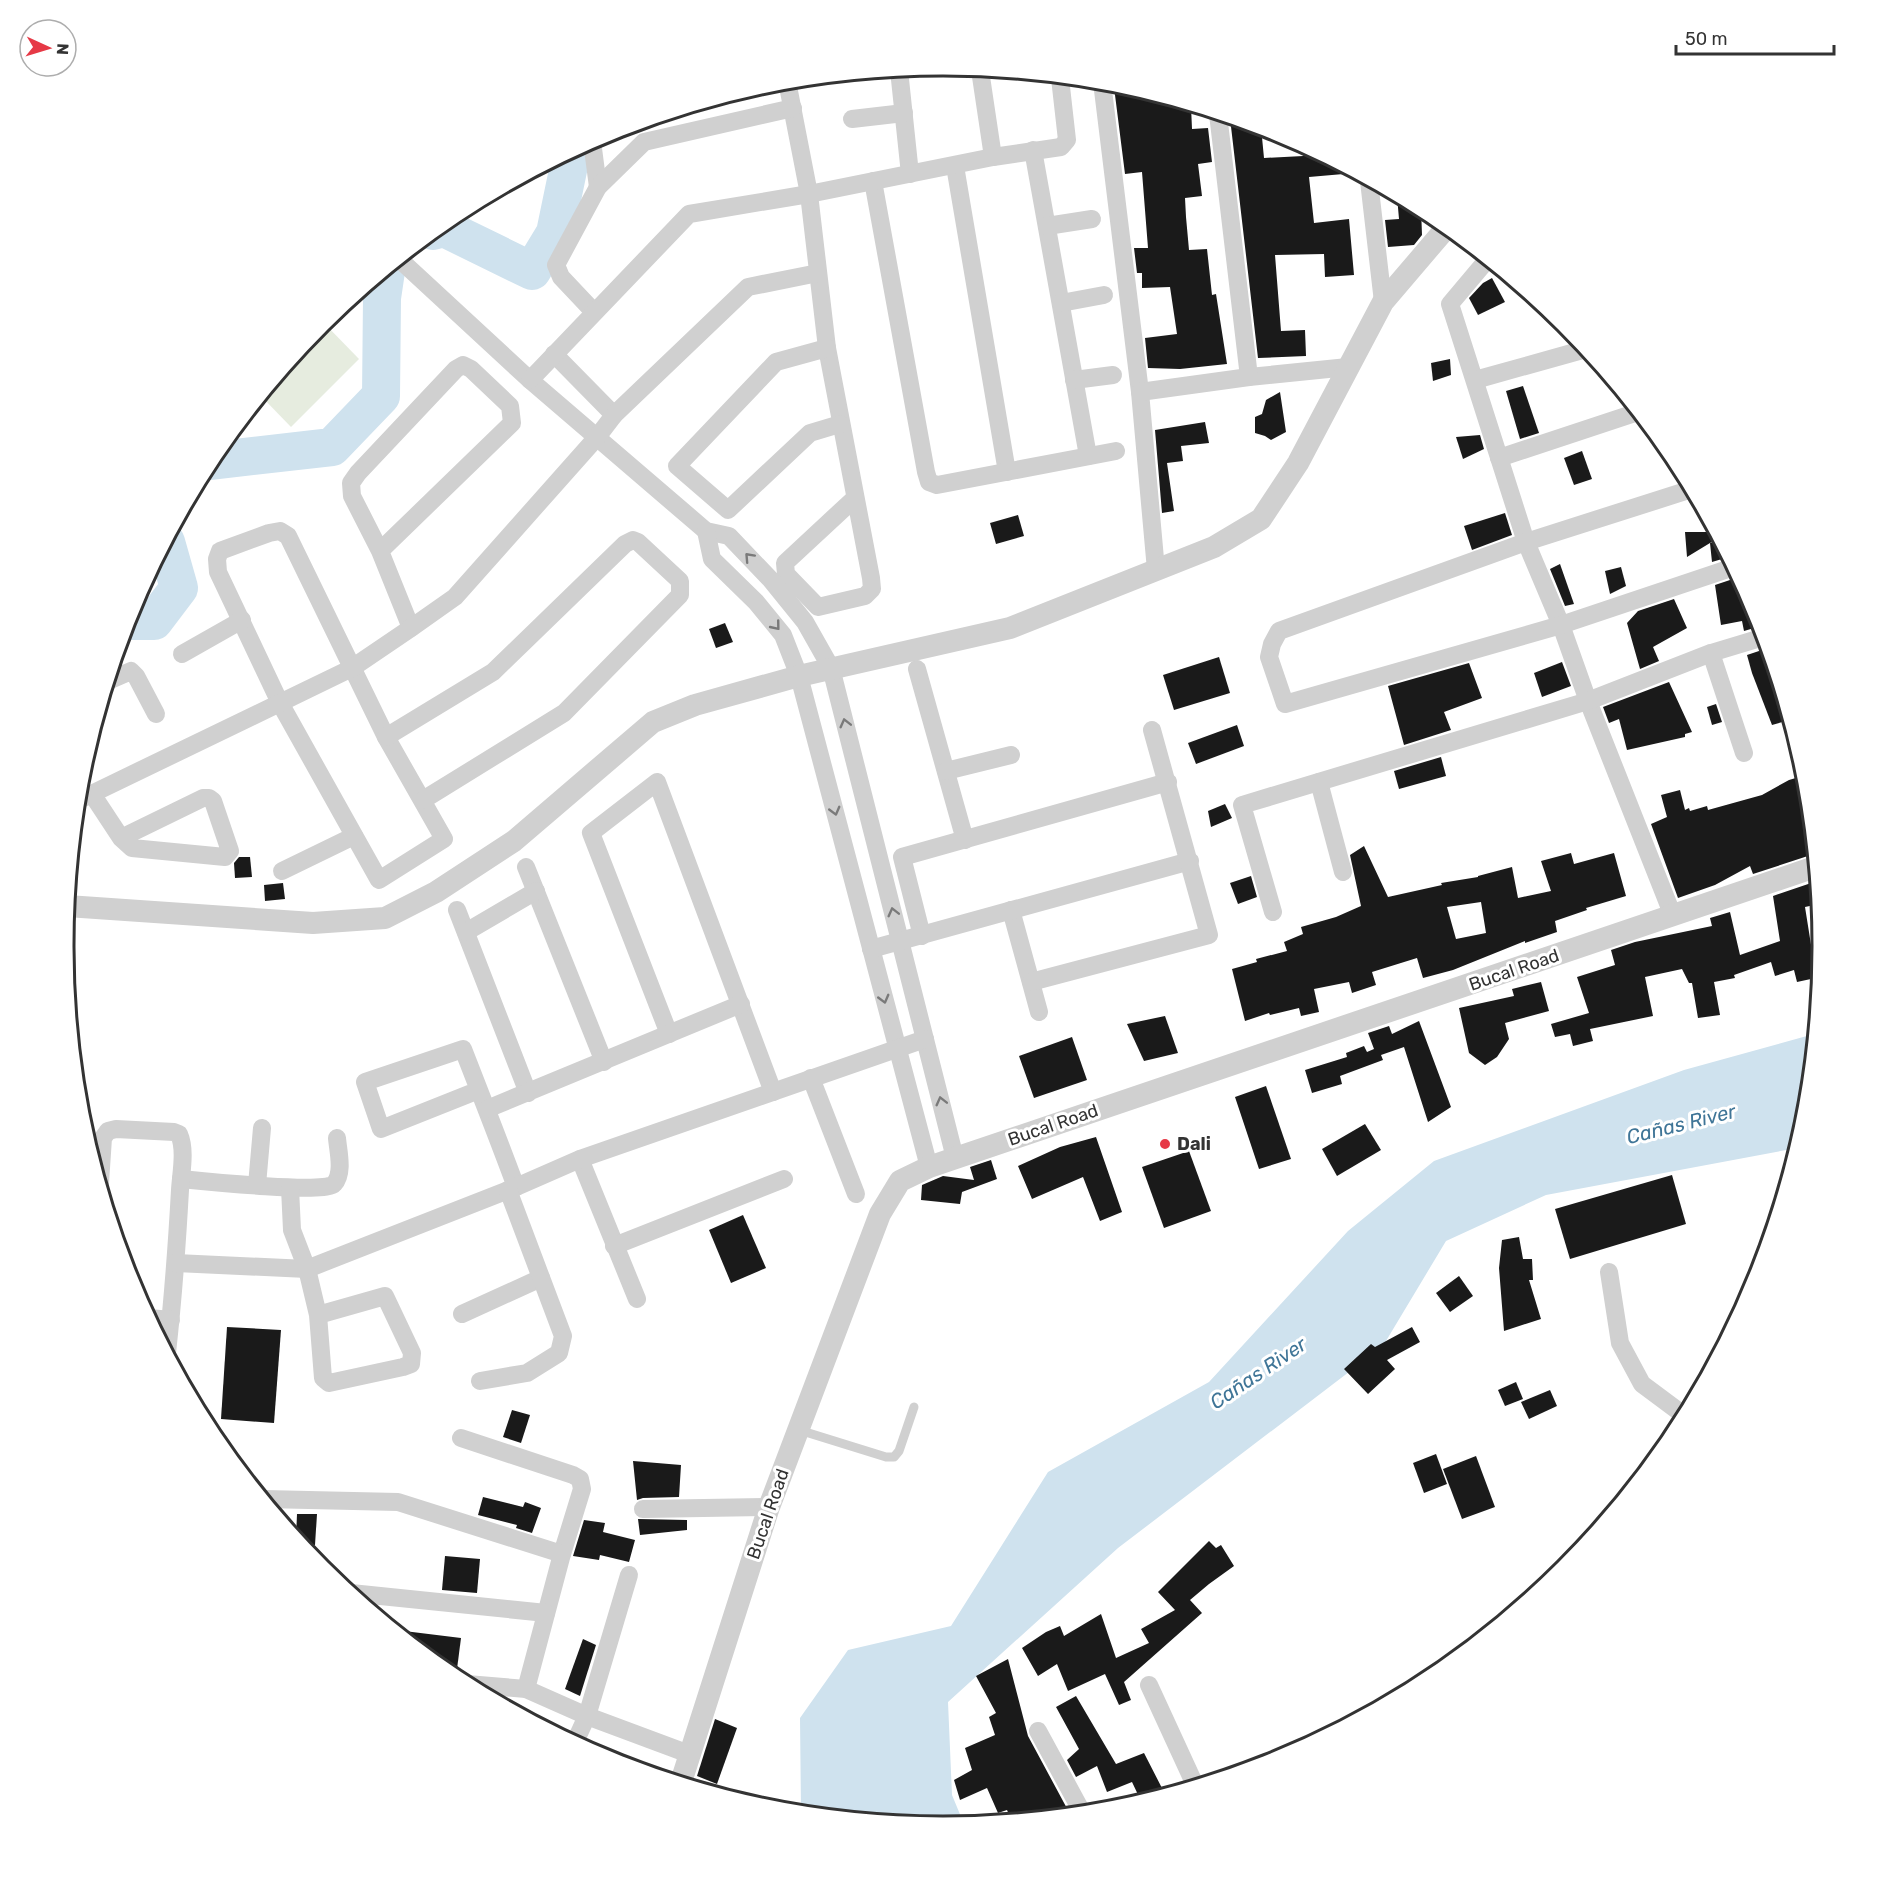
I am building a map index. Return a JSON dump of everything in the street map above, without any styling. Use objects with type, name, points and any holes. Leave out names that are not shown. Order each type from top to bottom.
[{"type":"street","points":[[981,77],[993,157]]},
{"type":"street","points":[[900,78],[910,174]]},
{"type":"street","points":[[530,380],[689,214],[873,182],[993,157],[1061,147],[1067,140],[1061,85]]},
{"type":"street","points":[[789,90],[809,194],[827,348],[872,589],[865,596],[818,607],[786,574],[785,563],[855,498]]},
{"type":"street","points":[[1102,91],[1140,392],[1156,570]]},
{"type":"street","points":[[594,312],[561,277],[556,265],[598,187],[644,142],[793,108]]},
{"type":"street","points":[[852,119],[904,113]]},
{"type":"street","points":[[1219,122],[1249,377]]},
{"type":"street","points":[[593,150],[598,187]]},
{"type":"street","points":[[1033,150],[1088,456]]},
{"type":"street","points":[[955,166],[1007,472]]},
{"type":"street","points":[[873,182],[926,472],[930,482],[937,485],[1116,451]]},
{"type":"street","points":[[1370,189],[1383,302]]},
{"type":"street","points":[[1047,226],[1092,219]]},
{"type":"street","points":[[75,907],[313,923],[385,918],[436,891],[514,841],[653,722],[695,705],[800,676],[1010,628],[1214,547],[1261,519],[1298,463],[1383,302],[1441,234]]},
{"type":"street","points":[[404,264],[530,380],[706,531],[729,536],[771,580],[805,622],[831,668],[955,1158]]},
{"type":"street","points":[[1483,265],[1450,304],[1526,542],[1561,625],[1673,916]]},
{"type":"street","points":[[87,797],[352,668],[455,597],[614,415],[748,287],[818,273]]},
{"type":"street","points":[[1060,303],[1104,295]]},
{"type":"street","points":[[651,484],[677,466],[776,362],[827,348]]},
{"type":"street","points":[[1475,381],[1577,352]]},
{"type":"street","points":[[554,354],[614,415]]},
{"type":"street","points":[[380,551],[512,423],[510,406],[471,369],[463,365],[374,456],[351,483],[352,496],[380,551],[411,628]]},
{"type":"street","points":[[1140,392],[1249,377],[1348,367]]},
{"type":"street","points":[[1074,380],[1113,375]]},
{"type":"street","points":[[1499,458],[1631,414]]},
{"type":"street","points":[[677,466],[728,510],[810,433],[840,424]]},
{"type":"street","points":[[1684,492],[1526,542],[1279,631],[1272,644],[1269,657],[1285,704],[1561,625],[1727,569]]},
{"type":"street","points":[[280,531],[288,536],[386,737],[444,838],[379,880],[280,703],[242,620],[218,572],[217,559],[220,551],[280,531]]},
{"type":"street","points":[[706,531],[712,559],[756,602],[783,635],[800,676],[928,1167]]},
{"type":"street","points":[[386,737],[493,672],[625,544],[633,540],[638,542],[680,581],[680,595],[564,713],[423,800]]},
{"type":"street","points":[[182,654],[242,620]]},
{"type":"street","points":[[1272,912],[1242,805],[1588,700],[1711,653],[1756,639]]},
{"type":"street","points":[[1711,653],[1744,753]]},
{"type":"street","points":[[917,669],[965,840]]},
{"type":"street","points":[[117,677],[131,671],[136,676],[156,714]]},
{"type":"street","points":[[1031,982],[1209,935],[1152,730]]},
{"type":"street","points":[[946,771],[1011,755]]},
{"type":"street","points":[[669,1034],[591,832],[657,782],[773,1092]]},
{"type":"street","points":[[922,936],[902,857],[1168,782]]},
{"type":"street","points":[[1319,782],[1343,872]]},
{"type":"street","points":[[86,799],[121,838],[132,848],[225,857],[230,851],[213,801],[209,798],[203,798],[121,838]]},
{"type":"street","points":[[282,871],[354,836]]},
{"type":"street","points":[[871,949],[1190,861]]},
{"type":"street","points":[[526,867],[604,1062]]},
{"type":"street","name":"Bucal Road","points":[[683,1775],[770,1507],[798,1430],[880,1214],[900,1181],[928,1167],[1809,869]]},
{"type":"street","points":[[466,932],[536,891]]},
{"type":"street","points":[[456,910],[528,1093]]},
{"type":"street","points":[[1011,910],[1039,1012]]},
{"type":"street","points":[[487,1109],[741,1004]]},
{"type":"street","points":[[176,1263],[307,1269],[512,1189],[580,1159],[925,1039]]},
{"type":"street","points":[[479,1090],[381,1129],[365,1082],[463,1049],[487,1109],[541,1278],[563,1336],[559,1353],[527,1373],[480,1381]]},
{"type":"street","points":[[811,1078],[856,1194]]},
{"type":"street","points":[[257,1185],[261,1128]]},
{"type":"street","points":[[101,1164],[103,1138],[108,1131],[116,1129],[174,1132],[179,1134],[182,1140],[176,1263],[168,1341]]},
{"type":"street","points":[[181,1179],[290,1188],[333,1186],[339,1167],[337,1138]]},
{"type":"street","points":[[580,1159],[637,1299]]},
{"type":"street","points":[[614,1246],[784,1179]]},
{"type":"street","points":[[290,1188],[291,1226],[307,1269],[318,1316],[323,1378],[329,1383],[411,1364],[412,1353],[385,1296],[318,1316]]},
{"type":"street","points":[[1609,1272],[1620,1343],[1642,1384],[1678,1410]]},
{"type":"street","points":[[462,1314],[541,1278]]},
{"type":"street","points":[[158,1319],[171,1320]]},
{"type":"street","points":[[461,1438],[580,1479],[582,1489],[525,1689]]},
{"type":"street","points":[[273,1499],[398,1502],[562,1554]]},
{"type":"street","points":[[644,1509],[770,1507]]},
{"type":"street","points":[[578,1735],[586,1716],[629,1575]]},
{"type":"street","points":[[364,1594],[546,1613]]},
{"type":"street","points":[[1149,1685],[1192,1778]]},
{"type":"street","points":[[487,1686],[525,1689],[586,1716],[688,1754]]},
{"type":"street","points":[[1038,1731],[1078,1805]]},
{"type":"lane","points":[[798,1430],[886,1457],[894,1457],[899,1451],[915,1407]]},
{"type":"shaded area","points":[[330,329],[359,359],[291,427],[266,401]]},
{"type":"water","name":"Cañas River","points":[[1807,1036],[1796,1116],[1788,1150],[1546,1195],[1446,1241],[1383,1346],[1118,1548],[948,1702],[952,1795],[960,1815],[886,1814],[801,1803],[800,1718],[848,1650],[951,1626],[1048,1472],[1209,1382],[1348,1231],[1434,1161],[1684,1070]]},
{"type":"building","points":[[1115,93],[1191,113],[1192,129],[1208,128],[1212,162],[1198,164],[1202,196],[1185,198],[1186,217],[1189,250],[1207,249],[1212,295],[1216,294],[1227,364],[1180,369],[1148,368],[1145,338],[1177,334],[1170,287],[1142,288],[1142,273],[1137,273],[1134,248],[1148,248],[1142,172],[1125,174]]},
{"type":"building","points":[[1231,126],[1262,138],[1264,158],[1305,156],[1343,174],[1309,177],[1314,223],[1349,219],[1354,275],[1325,277],[1324,254],[1275,255],[1281,331],[1305,330],[1306,356],[1258,358]]},
{"type":"building","points":[[1398,205],[1421,220],[1422,235],[1414,245],[1388,247],[1385,220],[1399,219]]},
{"type":"building","points":[[1492,278],[1505,302],[1478,315],[1469,298],[1483,283]]},
{"type":"building","points":[[1450,359],[1451,375],[1433,381],[1431,363]]},
{"type":"building","points":[[1523,386],[1539,433],[1520,439],[1506,391]]},
{"type":"building","points":[[1280,392],[1286,432],[1271,440],[1255,433],[1255,417],[1262,414],[1266,400]]},
{"type":"building","points":[[1205,422],[1209,443],[1181,446],[1183,461],[1167,463],[1174,511],[1162,513],[1155,430]]},
{"type":"building","points":[[1480,435],[1484,449],[1463,459],[1456,437]]},
{"type":"building","points":[[1582,451],[1592,479],[1574,485],[1564,458]]},
{"type":"building","points":[[1505,513],[1512,535],[1472,550],[1464,526]]},
{"type":"building","points":[[1018,515],[1024,536],[996,544],[990,523]]},
{"type":"building","points":[[1685,532],[1707,532],[1712,541],[1687,557]]},
{"type":"building","points":[[1713,542],[1722,559],[1712,562],[1710,543]]},
{"type":"building","points":[[1560,564],[1574,604],[1565,606],[1550,569]]},
{"type":"building","points":[[1621,567],[1626,586],[1610,594],[1605,571]]},
{"type":"building","points":[[1731,580],[1752,629],[1744,631],[1742,621],[1721,625],[1715,585]]},
{"type":"building","points":[[1674,599],[1687,628],[1653,647],[1659,661],[1640,669],[1627,623],[1638,611]]},
{"type":"building","points":[[725,623],[733,642],[716,648],[709,629]]},
{"type":"building","points":[[1760,651],[1783,722],[1772,725],[1747,655]]},
{"type":"building","points":[[1219,657],[1230,693],[1174,710],[1163,675]]},
{"type":"building","points":[[1562,662],[1571,686],[1542,697],[1534,673]]},
{"type":"building","points":[[1469,663],[1482,698],[1444,712],[1451,730],[1404,745],[1388,686]]},
{"type":"building","points":[[1669,682],[1692,732],[1685,734],[1685,737],[1627,750],[1619,719],[1609,723],[1603,707]]},
{"type":"building","points":[[1716,704],[1722,722],[1712,725],[1707,707]]},
{"type":"building","points":[[1237,725],[1244,746],[1196,764],[1188,743]]},
{"type":"building","points":[[1441,757],[1446,776],[1399,789],[1394,771]]},
{"type":"building","points":[[1796,778],[1807,856],[1753,874],[1750,866],[1715,885],[1678,898],[1651,824],[1667,817],[1661,795],[1680,790],[1685,810],[1689,808],[1690,811],[1707,806],[1708,810],[1762,795]]},
{"type":"building","points":[[1225,804],[1232,818],[1211,827],[1208,811]]},
{"type":"building","points":[[1364,846],[1388,897],[1512,867],[1518,898],[1551,891],[1541,861],[1571,853],[1574,864],[1614,853],[1626,896],[1586,908],[1587,910],[1555,921],[1557,932],[1525,943],[1525,941],[1453,970],[1423,978],[1417,958],[1372,972],[1376,985],[1352,993],[1349,982],[1314,989],[1319,1012],[1301,1016],[1299,1008],[1270,1015],[1269,1013],[1245,1021],[1232,969],[1257,962],[1256,959],[1287,951],[1284,942],[1303,934],[1301,927],[1336,917],[1361,906],[1350,855]],"holes":[[[1481,902],[1486,933],[1456,939],[1447,907]]]},
{"type":"building","points":[[239,857],[250,857],[252,877],[235,878],[234,863]]},
{"type":"building","points":[[1251,876],[1257,897],[1238,904],[1230,883]]},
{"type":"building","points":[[283,883],[285,899],[265,901],[264,885]]},
{"type":"building","points":[[1810,883],[1811,906],[1805,907],[1812,951],[1811,979],[1797,982],[1794,970],[1775,976],[1771,962],[1734,975],[1735,978],[1714,982],[1720,1015],[1698,1018],[1692,983],[1689,983],[1682,969],[1645,977],[1653,1016],[1590,1029],[1593,1041],[1573,1046],[1570,1034],[1555,1037],[1551,1024],[1589,1013],[1577,977],[1615,965],[1611,950],[1635,942],[1712,926],[1710,918],[1730,912],[1740,955],[1780,941],[1773,896]]},
{"type":"building","points":[[1541,982],[1549,1011],[1505,1023],[1509,1039],[1497,1057],[1485,1065],[1469,1053],[1459,1008],[1514,996],[1512,989]]},
{"type":"building","points":[[1165,1016],[1178,1053],[1144,1061],[1127,1024]]},
{"type":"building","points":[[1419,1021],[1451,1107],[1428,1122],[1404,1047],[1381,1055],[1383,1060],[1340,1076],[1342,1084],[1312,1093],[1305,1070],[1347,1057],[1346,1053],[1364,1046],[1367,1052],[1374,1049],[1368,1033],[1389,1026],[1392,1034]]},
{"type":"building","points":[[1072,1037],[1087,1080],[1034,1098],[1019,1056]]},
{"type":"building","points":[[1266,1086],[1291,1159],[1259,1169],[1235,1097]]},
{"type":"building","points":[[1365,1124],[1381,1150],[1337,1176],[1322,1149]]},
{"type":"building","points":[[1096,1137],[1122,1212],[1100,1221],[1083,1177],[1032,1199],[1018,1166],[1060,1147]]},
{"type":"building","points":[[1189,1151],[1211,1211],[1164,1228],[1142,1167]]},
{"type":"building","points":[[991,1160],[997,1179],[962,1192],[960,1204],[921,1200],[922,1185],[943,1176],[974,1180],[970,1167]]},
{"type":"building","points":[[1672,1175],[1686,1224],[1570,1259],[1555,1209]]},
{"type":"building","points":[[743,1215],[766,1268],[731,1283],[709,1230]]},
{"type":"building","points":[[1519,1237],[1523,1259],[1532,1259],[1533,1280],[1529,1280],[1541,1319],[1504,1331],[1499,1268],[1502,1240]]},
{"type":"building","points":[[1459,1276],[1473,1296],[1450,1312],[1436,1293]]},
{"type":"building","points":[[227,1327],[281,1330],[274,1423],[221,1419]]},
{"type":"building","points":[[1412,1327],[1420,1342],[1387,1360],[1395,1369],[1368,1394],[1344,1369],[1371,1344],[1375,1347]]},
{"type":"building","points":[[1516,1382],[1523,1399],[1505,1406],[1498,1390]]},
{"type":"building","points":[[1550,1390],[1557,1406],[1529,1419],[1521,1402]]},
{"type":"building","points":[[512,1410],[530,1415],[521,1443],[503,1437]]},
{"type":"building","points":[[1436,1454],[1447,1484],[1424,1493],[1413,1463]]},
{"type":"building","points":[[1476,1456],[1495,1507],[1462,1519],[1443,1469]]},
{"type":"building","points":[[633,1461],[681,1465],[679,1497],[637,1500]]},
{"type":"building","points":[[483,1497],[523,1507],[525,1502],[541,1508],[532,1533],[516,1528],[517,1525],[478,1515]]},
{"type":"building","points":[[297,1514],[317,1514],[315,1545],[313,1545],[296,1527]]},
{"type":"building","points":[[638,1519],[687,1520],[687,1530],[640,1535]]},
{"type":"building","points":[[584,1520],[605,1523],[603,1532],[635,1540],[629,1562],[600,1555],[599,1560],[573,1556]]},
{"type":"building","points":[[1209,1541],[1216,1548],[1221,1545],[1234,1566],[1190,1600],[1202,1613],[1124,1682],[1131,1700],[1119,1705],[1105,1674],[1068,1691],[1057,1664],[1038,1676],[1022,1648],[1046,1632],[1060,1626],[1064,1636],[1101,1614],[1116,1658],[1149,1643],[1141,1629],[1175,1610],[1158,1592]]},
{"type":"building","points":[[445,1556],[480,1559],[477,1593],[442,1590]]},
{"type":"building","points":[[409,1632],[461,1638],[457,1667]]},
{"type":"building","points":[[583,1639],[596,1645],[580,1696],[565,1689]]},
{"type":"building","points":[[1008,1659],[1028,1736],[1066,1806],[1008,1813],[1007,1810],[998,1813],[987,1788],[960,1800],[954,1780],[972,1770],[965,1748],[995,1735],[989,1717],[996,1713],[976,1676]]},
{"type":"building","points":[[1076,1696],[1116,1764],[1144,1753],[1162,1787],[1137,1793],[1132,1782],[1107,1792],[1097,1766],[1076,1777],[1067,1760],[1079,1749],[1056,1707]]},
{"type":"building","points":[[715,1719],[737,1728],[717,1784],[697,1776]]},
{"type":"waterway","points":[[449,231],[532,271],[555,233],[570,161]]},
{"type":"waterway","points":[[223,459],[332,447],[381,396],[382,298],[385,280]]},
{"type":"waterway","points":[[137,621],[154,621],[179,588],[168,551]]},
{"type":"place","name":"Dali","points":[[1165,1144]]}]
